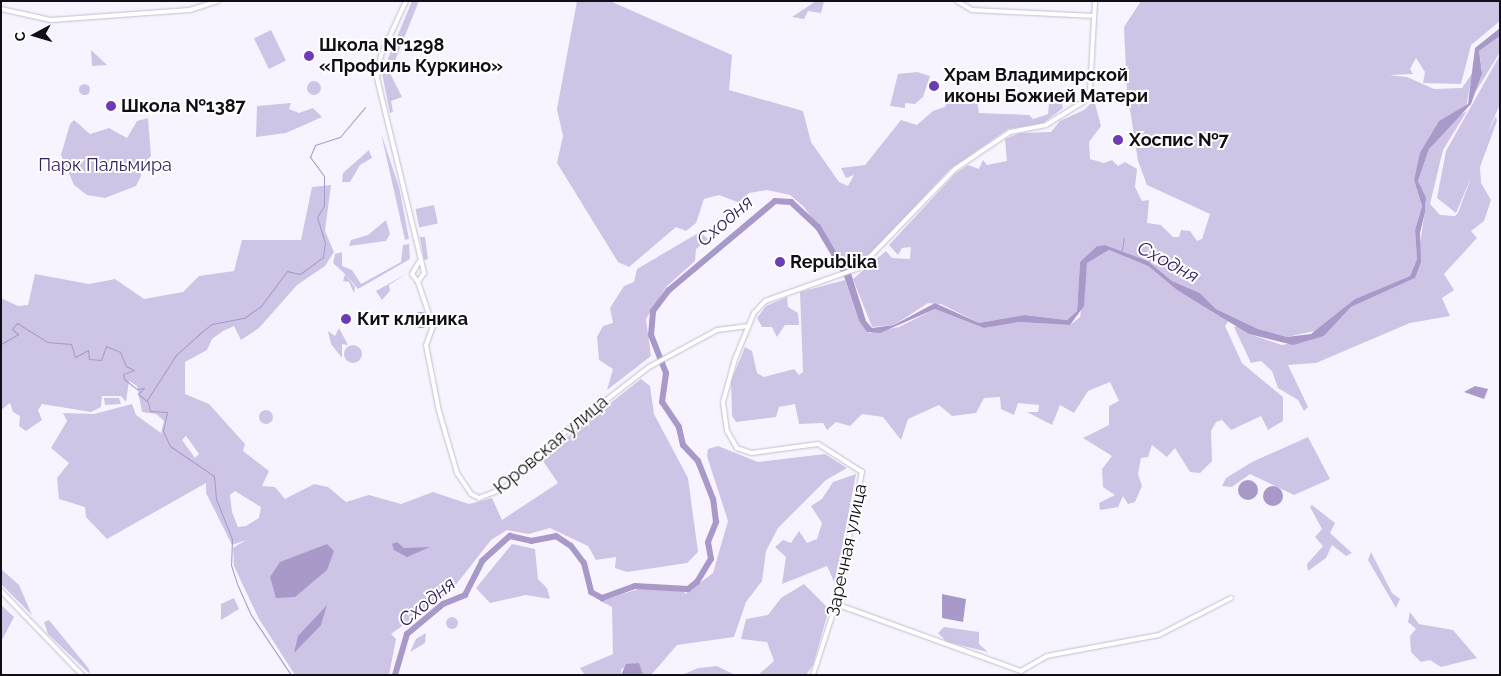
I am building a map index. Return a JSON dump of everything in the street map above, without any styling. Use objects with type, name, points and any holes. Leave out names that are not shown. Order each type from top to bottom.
[{"type":"street","points":[[1,10],[51,20],[190,10],[218,1]]},
{"type":"street","points":[[406,1],[381,55],[377,78],[418,262],[423,272],[423,279],[418,282],[413,278],[418,262]]},
{"type":"street","points":[[957,1],[972,10],[1094,16]]},
{"type":"street","name":"Заречная улица","points":[[813,675],[822,660],[836,604],[862,472],[818,444],[752,453],[732,444],[725,424],[723,396],[749,326],[765,301],[844,274],[871,259],[955,169],[1010,132],[1046,125],[1083,102],[1090,91],[1095,1]]},
{"type":"street","points":[[414,271],[423,272]]},
{"type":"street","name":"Юровская улица","points":[[418,282],[433,326],[426,339],[433,385],[458,473],[471,494],[479,498],[503,490],[558,439],[654,364],[717,330],[749,326]]},
{"type":"street","points":[[1,591],[82,675]]},
{"type":"street","points":[[836,604],[1021,673],[1052,655],[1159,635],[1231,598]]},
{"type":"green space","points":[[412,1],[419,1],[390,73],[402,97],[391,101],[393,112],[390,113],[382,73]]},
{"type":"green space","points":[[577,1],[610,1],[732,55],[729,90],[803,111],[811,142],[839,182],[848,186],[854,175],[846,178],[841,168],[865,165],[901,120],[917,125],[933,111],[945,107],[949,95],[976,96],[979,113],[1029,115],[1033,119],[1048,114],[1050,92],[1059,92],[1063,108],[1042,124],[1008,129],[949,170],[872,252],[847,268],[804,207],[790,195],[767,190],[749,193],[740,203],[719,195],[704,199],[696,223],[686,231],[676,227],[629,267],[618,262],[557,163],[563,136],[557,109]]},
{"type":"green space","points":[[816,1],[824,1],[821,13],[808,11],[804,19],[792,17]]},
{"type":"green space","points":[[1141,1],[1500,1],[1500,21],[1471,45],[1461,84],[1423,83],[1425,72],[1416,58],[1410,69],[1413,74],[1389,75],[1407,77],[1434,89],[1462,88],[1473,72],[1466,107],[1439,121],[1420,157],[1414,180],[1422,206],[1415,230],[1417,259],[1410,276],[1355,299],[1319,330],[1287,337],[1258,329],[1216,309],[1200,293],[1172,281],[1148,261],[1105,245],[1097,246],[1080,262],[1077,311],[1067,320],[1024,315],[979,323],[941,304],[928,303],[894,325],[872,327],[853,279],[886,251],[892,258],[910,259],[911,247],[902,248],[898,255],[889,245],[955,174],[968,165],[979,169],[983,160],[987,165],[1007,161],[1005,139],[1020,133],[1051,132],[1060,121],[1084,110],[1094,100],[1101,126],[1089,142],[1090,159],[1104,163],[1112,160],[1118,166],[1125,162],[1137,169],[1135,187],[1142,201],[1149,200],[1147,223],[1161,225],[1173,237],[1179,237],[1181,230],[1190,231],[1197,241],[1202,239],[1210,214],[1147,185],[1138,161],[1129,103],[1142,94],[1127,92],[1124,27]]},
{"type":"green space","points":[[271,30],[286,61],[269,69],[254,38]]},
{"type":"green space","points":[[1500,36],[1500,52],[1475,93],[1482,70],[1479,51]]},
{"type":"green space","points":[[91,50],[107,65],[92,66]]},
{"type":"green space","points":[[1500,55],[1500,104],[1487,134],[1496,116],[1497,121],[1480,167],[1481,183],[1491,200],[1484,221],[1471,231],[1477,238],[1444,274],[1454,290],[1442,298],[1450,316],[1410,323],[1316,363],[1288,365],[1308,407],[1304,411],[1298,400],[1278,388],[1272,371],[1261,361],[1251,363],[1234,327],[1241,326],[1249,334],[1282,345],[1324,336],[1351,307],[1415,278],[1426,203],[1418,181],[1429,149],[1456,117],[1467,111],[1443,150],[1430,204],[1440,215],[1455,216],[1458,213],[1472,175],[1456,213],[1437,198],[1446,151]]},
{"type":"green space","points":[[917,72],[930,76],[923,97],[915,104],[905,103],[905,108],[890,106],[898,74]]},
{"type":"green space","points":[[314,81],[319,83],[321,88],[319,93],[314,95],[309,93],[307,88],[309,83]]},
{"type":"green space","points":[[84,83],[90,89],[84,95],[78,89]]},
{"type":"green space","points":[[291,103],[289,109],[299,113],[313,108],[322,117],[286,133],[256,137],[257,106]]},
{"type":"green space","name":"Парк Пальмира","points":[[148,118],[151,156],[136,186],[105,198],[87,195],[74,185],[61,155],[70,124],[74,120],[90,134],[109,128],[127,138],[137,121]]},
{"type":"green space","points":[[381,133],[399,187],[409,239],[405,240]]},
{"type":"green space","points":[[369,150],[372,158],[360,165],[350,182],[342,182],[343,173]]},
{"type":"green space","points":[[331,185],[325,231],[334,252],[325,266],[297,285],[259,328],[241,340],[234,326],[223,331],[212,339],[207,350],[185,362],[185,394],[209,404],[245,444],[243,451],[269,471],[262,486],[275,487],[285,499],[314,484],[328,487],[346,502],[369,495],[401,504],[433,492],[469,504],[492,498],[502,520],[558,483],[541,458],[641,379],[650,386],[654,414],[688,478],[698,552],[687,563],[627,572],[615,568],[616,557],[596,560],[588,546],[550,528],[529,534],[507,530],[491,540],[451,591],[391,634],[396,639],[389,675],[295,675],[259,619],[234,566],[233,548],[246,540],[232,545],[206,493],[206,483],[107,539],[86,517],[85,507],[59,499],[57,478],[69,463],[51,448],[67,421],[63,413],[94,414],[132,404],[136,415],[161,433],[164,421],[156,414],[142,412],[137,386],[129,381],[126,402],[121,396],[102,396],[101,407],[91,412],[42,404],[38,410],[42,420],[26,431],[19,426],[20,416],[13,412],[10,403],[1,410],[1,298],[18,306],[28,305],[35,274],[89,284],[115,279],[144,299],[183,292],[199,276],[234,271],[242,240],[301,240],[312,187]],"holes":[[[186,436],[199,454],[195,458],[182,440]],[[235,491],[261,507],[259,518],[246,526],[238,527],[232,512],[230,495]]]},
{"type":"green space","points":[[434,205],[438,224],[419,228],[415,209]]},
{"type":"green space","points":[[386,220],[390,234],[386,241],[349,246],[351,240],[368,235]]},
{"type":"green space","points":[[700,232],[708,239],[696,249],[695,261],[667,286],[646,319],[651,356],[607,390],[613,369],[599,360],[597,337],[603,326],[613,323],[610,308],[624,286],[634,282],[637,269]]},
{"type":"green space","points":[[420,237],[425,237],[428,259],[424,260]]},
{"type":"green space","points":[[409,244],[410,259],[358,289],[346,275],[355,287],[354,293],[349,282],[343,281],[345,274],[333,263],[335,254],[342,252],[342,266],[352,270],[361,284],[401,262],[403,245]]},
{"type":"green space","points":[[1109,250],[1148,266],[1177,290],[1229,320],[1225,326],[1242,363],[1283,397],[1283,421],[1268,430],[1261,416],[1231,430],[1222,420],[1216,422],[1211,431],[1212,461],[1200,473],[1190,472],[1175,448],[1167,457],[1152,445],[1148,457],[1141,458],[1138,474],[1142,486],[1135,502],[1128,504],[1123,496],[1118,507],[1100,510],[1099,503],[1115,495],[1103,487],[1102,469],[1112,456],[1083,438],[1109,425],[1109,406],[1119,401],[1110,382],[1088,391],[1074,413],[1060,405],[1052,425],[1027,412],[1038,412],[1039,405],[1018,403],[1014,415],[1001,409],[1000,397],[984,398],[976,413],[952,416],[939,405],[908,419],[901,440],[883,417],[862,414],[850,426],[836,422],[827,430],[823,423],[799,424],[795,404],[779,407],[776,417],[736,422],[732,416],[731,381],[745,347],[752,351],[757,373],[764,377],[794,369],[799,375],[803,372],[800,292],[845,280],[859,321],[869,333],[899,327],[935,309],[984,328],[1019,322],[1070,325],[1080,317],[1087,263]]},
{"type":"green space","points":[[408,273],[389,285],[390,291],[382,300],[376,291]]},
{"type":"green space","points":[[787,297],[788,307],[798,313],[799,325],[785,325],[777,337],[772,327],[762,327],[757,318],[766,306]]},
{"type":"green space","points":[[339,328],[348,345],[342,344],[342,358],[331,344],[328,331],[335,336]]},
{"type":"green space","points":[[353,345],[359,348],[362,354],[359,360],[353,363],[347,360],[344,354],[347,348]]},
{"type":"green space","points":[[104,398],[119,398],[121,404],[105,405]]},
{"type":"green space","points":[[266,410],[271,412],[273,417],[271,422],[266,424],[261,422],[259,417],[261,412]]},
{"type":"green space","points":[[1308,437],[1330,479],[1294,495],[1250,474],[1232,487],[1222,486],[1226,478],[1252,462]]},
{"type":"green space","points":[[718,446],[758,462],[825,454],[847,468],[826,480],[778,528],[766,551],[762,581],[746,602],[734,637],[677,645],[651,675],[643,675],[636,663],[621,669],[621,675],[585,675],[580,668],[613,654],[612,607],[600,601],[642,588],[684,590],[685,594],[713,573],[728,521],[707,456],[708,449]]},
{"type":"green space","points":[[856,474],[835,584],[827,566],[782,584],[786,557],[775,547],[783,540],[791,543],[799,531],[807,543],[817,539],[822,523],[811,506],[822,499],[833,482]]},
{"type":"green space","points":[[1312,505],[1335,523],[1330,533],[1352,553],[1346,556],[1332,545],[1326,558],[1308,571],[1307,564],[1323,546],[1315,537],[1322,529],[1310,507]]},
{"type":"green space","points":[[512,544],[535,549],[538,579],[547,588],[550,599],[526,595],[490,603],[476,588]]},
{"type":"green space","points":[[1371,552],[1392,593],[1400,599],[1396,608],[1368,560]]},
{"type":"green space","points":[[1,569],[19,585],[32,615],[1,584]]},
{"type":"green space","points":[[804,584],[829,609],[813,665],[806,675],[758,675],[774,661],[767,642],[741,639],[746,619],[768,615],[781,598]]},
{"type":"green space","points":[[234,598],[239,609],[221,620],[221,604]]},
{"type":"green space","points":[[1,605],[14,617],[1,642]]},
{"type":"green space","points":[[1410,612],[1419,624],[1453,630],[1477,658],[1441,667],[1430,660],[1421,662],[1411,652],[1410,636],[1416,629],[1408,622]]},
{"type":"green space","points":[[454,617],[457,618],[457,628],[450,629],[447,628],[446,621],[447,618]]},
{"type":"green space","points":[[49,620],[89,669],[90,674],[48,634],[44,622]]},
{"type":"green space","points":[[944,627],[979,632],[979,644],[988,652],[947,642],[938,633]]},
{"type":"green space","points":[[426,633],[425,643],[410,652],[416,639]]},
{"type":"green space","points":[[717,666],[735,675],[682,675],[698,668]]},
{"type":"shaded area","points":[[1500,28],[1500,36],[1479,51],[1482,73],[1471,104],[1429,149],[1418,181],[1426,198],[1420,233],[1421,262],[1415,278],[1351,307],[1324,336],[1293,345],[1249,334],[1177,290],[1148,266],[1109,250],[1087,263],[1084,306],[1070,325],[1019,322],[984,328],[935,309],[880,333],[867,332],[859,321],[843,273],[849,267],[866,321],[872,328],[894,325],[935,303],[979,323],[1024,315],[1067,320],[1077,311],[1080,262],[1097,246],[1105,245],[1148,261],[1172,281],[1200,293],[1216,309],[1258,329],[1287,337],[1311,334],[1355,299],[1410,276],[1417,259],[1415,230],[1422,206],[1414,180],[1420,153],[1439,121],[1468,104],[1475,48]]},
{"type":"shaded area","points":[[418,312],[424,312],[429,317],[427,326],[418,328],[413,323],[413,317]]},
{"type":"shaded area","points":[[1475,386],[1488,389],[1484,399],[1464,392]]},
{"type":"shaded area","points":[[1244,480],[1252,480],[1258,486],[1258,494],[1252,500],[1244,500],[1238,494],[1238,486]]},
{"type":"shaded area","points":[[1273,486],[1280,489],[1283,496],[1280,503],[1273,506],[1266,503],[1263,496],[1266,489]]},
{"type":"shaded area","points":[[397,542],[404,548],[430,547],[407,557],[394,550],[392,544]]},
{"type":"shaded area","points":[[327,544],[334,551],[327,570],[295,597],[276,598],[270,577],[280,562]]},
{"type":"shaded area","points":[[942,594],[966,599],[963,622],[942,618]]},
{"type":"shaded area","points":[[327,605],[321,625],[294,653],[298,636]]},
{"type":"shaded area","points":[[639,663],[643,675],[621,675],[626,664]]},
{"type":"waterway","points":[[147,400],[176,355],[199,334],[212,324],[244,318],[261,306],[287,271],[300,274],[323,257],[325,243],[317,217],[324,206],[324,176],[310,157],[315,145],[340,137],[365,107]]},
{"type":"waterway","name":"Сходня","points":[[395,675],[407,634],[443,604],[465,595],[482,561],[510,536],[531,541],[556,536],[571,546],[584,563],[591,592],[602,598],[635,586],[688,589],[697,582],[711,559],[708,542],[716,522],[713,499],[698,461],[683,445],[679,427],[662,402],[666,373],[651,335],[653,311],[669,290],[775,201],[791,202],[818,227],[847,276]]},
{"type":"waterway","points":[[1122,250],[1124,238]]},
{"type":"waterway","points":[[1,344],[18,334],[12,329],[17,323],[47,342],[71,344],[75,357],[88,350],[89,359],[101,360],[106,346],[120,352],[126,366],[134,370],[123,374],[124,379],[137,389],[144,388],[138,394],[148,402],[150,411],[167,412],[163,431],[170,446],[214,476],[216,499],[232,539],[231,565],[238,586],[251,615],[291,675]]},
{"type":"place","name":"Школа №1298 «Профиль Куркино»","points":[[309,56]]},
{"type":"place","name":"Храм Владимирской иконы Божией Матери","points":[[934,86]]},
{"type":"place","name":"Школа №1387","points":[[111,106]]},
{"type":"place","name":"Хоспис №7","points":[[1118,140]]},
{"type":"place","name":"Republika","points":[[780,262]]},
{"type":"place","name":"Кит клиника","points":[[346,319]]}]
